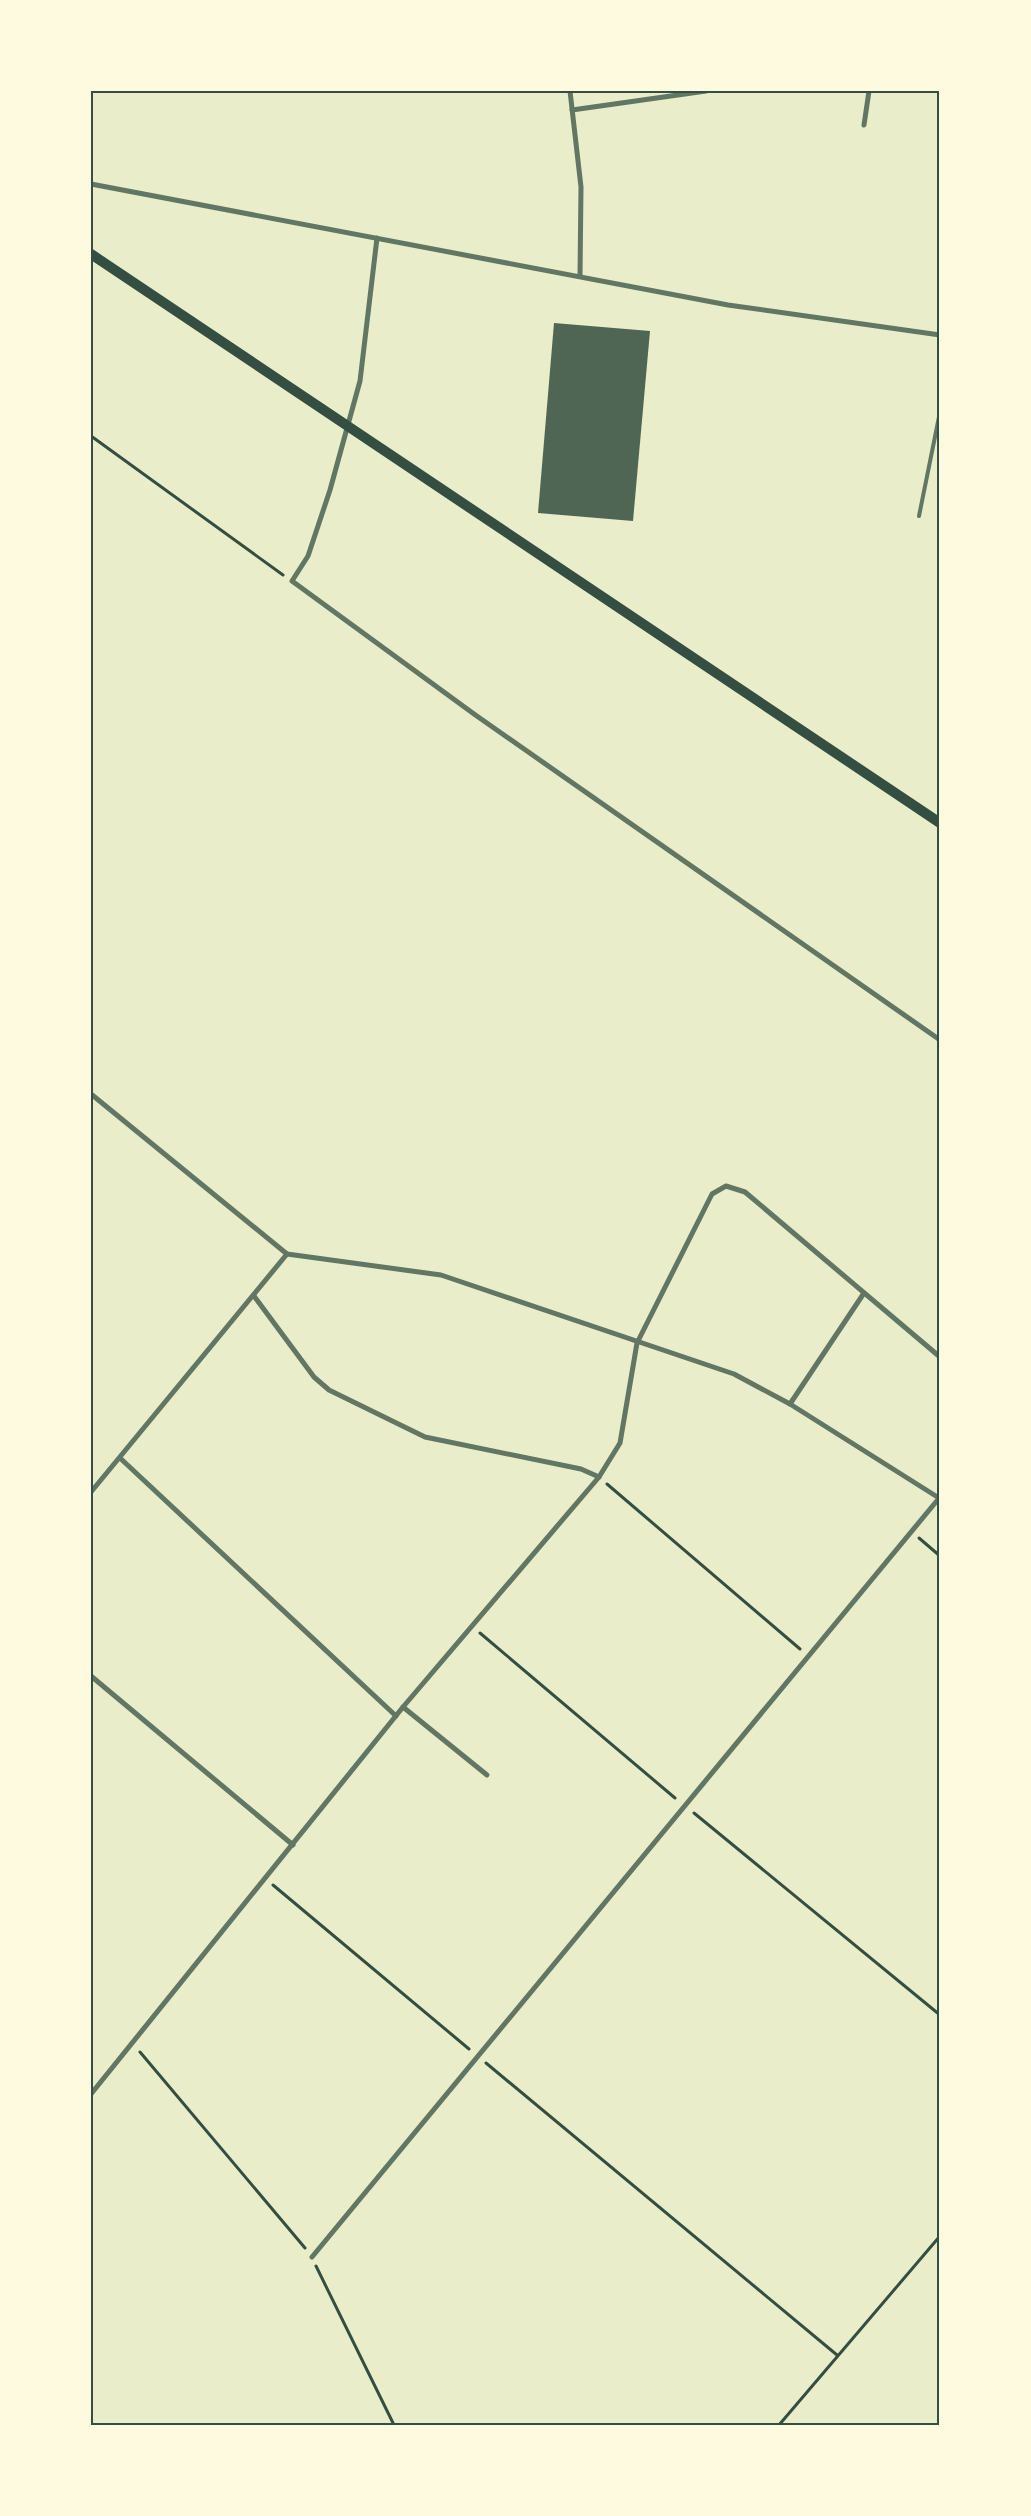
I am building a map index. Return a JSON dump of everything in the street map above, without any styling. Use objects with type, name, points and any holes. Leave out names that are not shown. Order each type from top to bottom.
[{"type":"main road","points":[[91,254],[940,822]]},
{"type":"street","points":[[570,91],[581,187],[580,276]]},
{"type":"street","points":[[572,110],[706,91]]},
{"type":"street","points":[[864,125],[869,91]]},
{"type":"street","points":[[91,184],[728,305],[940,335]]},
{"type":"street","points":[[377,238],[360,381],[349,427],[308,556],[292,581],[474,714],[940,1040]]},
{"type":"street","points":[[91,1094],[287,1254],[441,1275],[637,1343],[734,1374],[790,1404],[939,1498],[312,2257]]},
{"type":"street","points":[[91,2094],[403,1707],[599,1477],[620,1443],[637,1343],[712,1194],[726,1186],[745,1192],[940,1357]]},
{"type":"street","points":[[91,1492],[287,1254]]},
{"type":"street","points":[[790,1404],[864,1293]]},
{"type":"street","points":[[254,1296],[314,1377],[329,1390],[425,1437],[581,1469],[599,1477]]},
{"type":"street","points":[[120,1458],[396,1716]]},
{"type":"street","points":[[91,1676],[293,1845]]},
{"type":"street","points":[[403,1707],[487,1775]]},
{"type":"lane","points":[[919,516],[940,412]]},
{"type":"path","points":[[91,436],[292,581]]},
{"type":"path","points":[[599,1477],[809,1656]]},
{"type":"path","points":[[911,1532],[940,1556]]},
{"type":"path","points":[[472,1626],[684,1806],[940,2015]]},
{"type":"path","points":[[265,1878],[837,2355]]},
{"type":"path","points":[[133,2044],[312,2257],[394,2425]]},
{"type":"path","points":[[779,2425],[940,2236]]},
{"type":"building","points":[[554,323],[650,331],[633,521],[538,513]]}]
